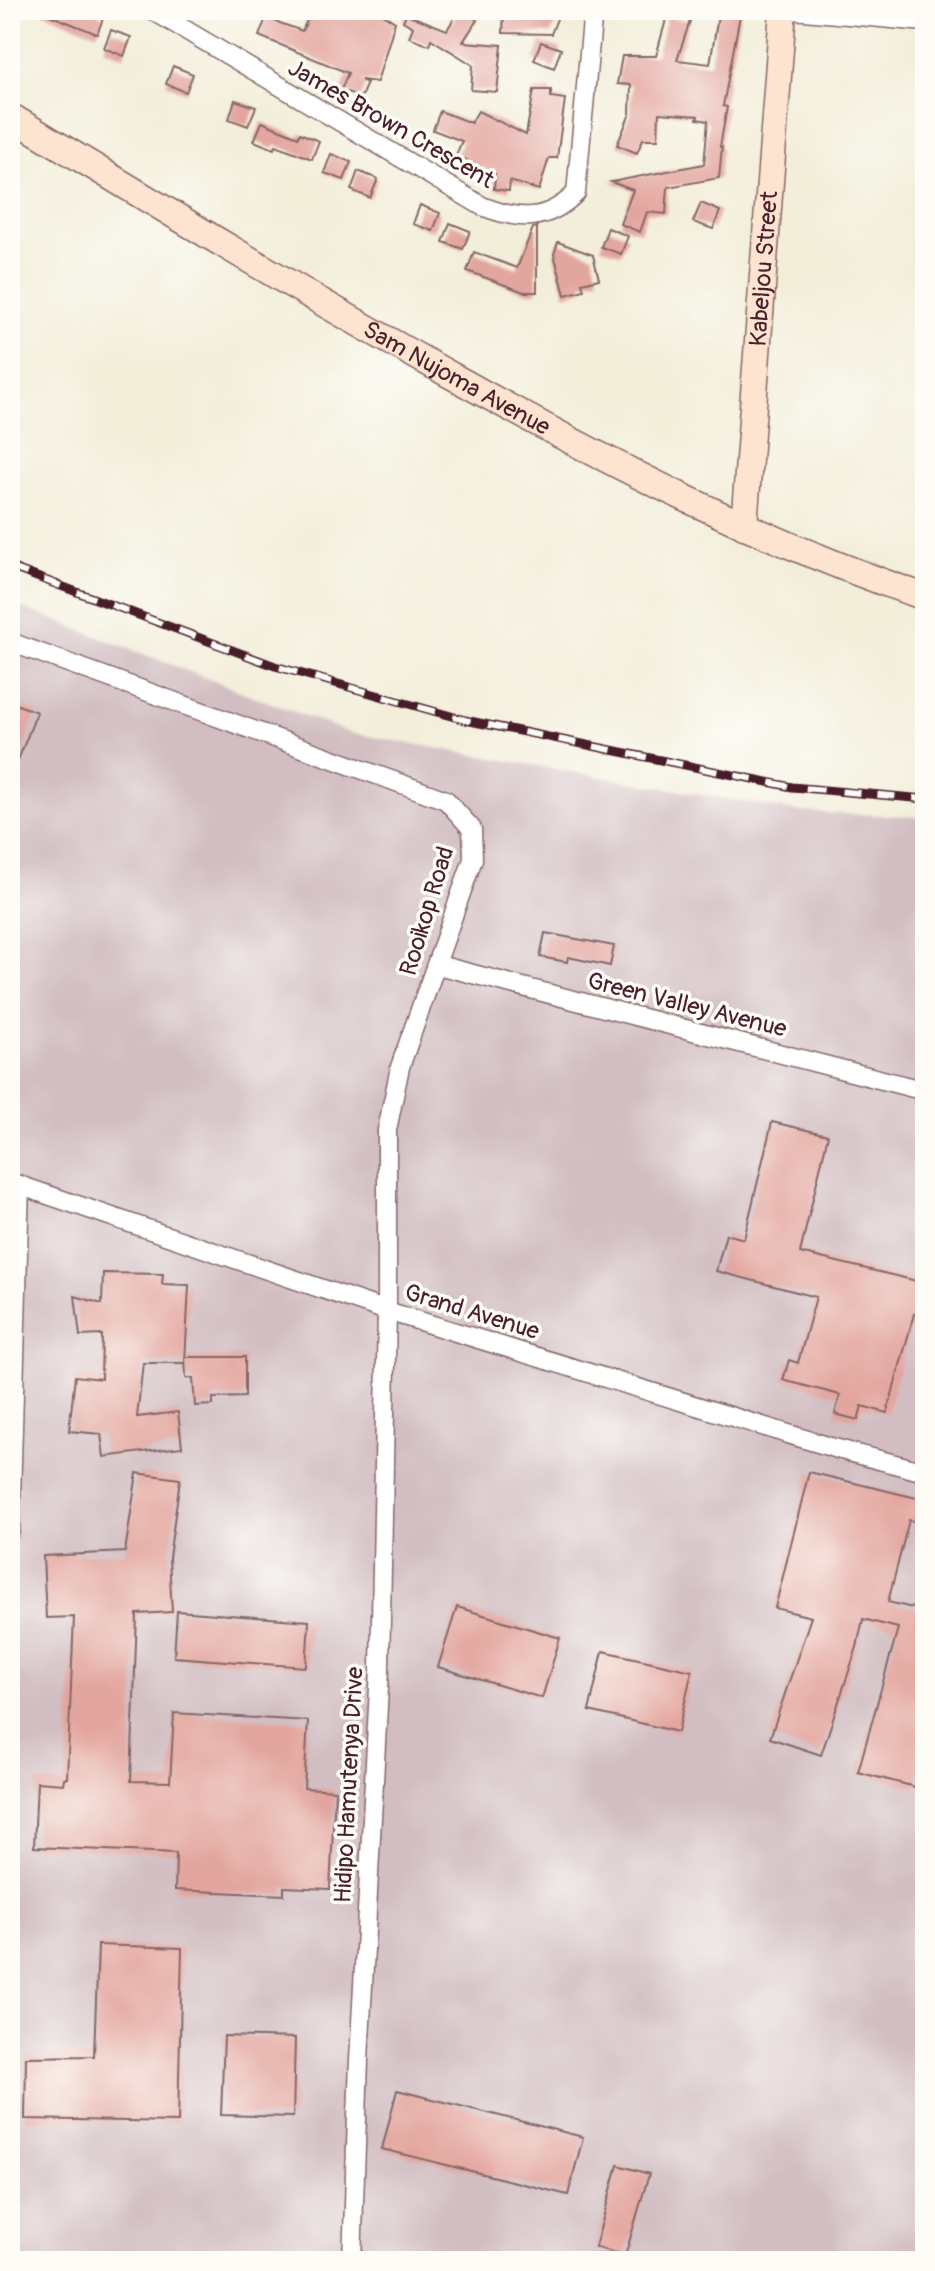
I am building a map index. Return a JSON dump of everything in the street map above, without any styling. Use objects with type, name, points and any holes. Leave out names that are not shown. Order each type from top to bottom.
[{"type":"street","name":"James Brown Crescent","points":[[152,10],[482,206],[503,215],[535,216],[560,209],[576,193],[593,10]]},
{"type":"street","name":"Kabeljou Street","points":[[744,526],[783,10]]},
{"type":"street","points":[[793,10],[925,22]]},
{"type":"street","name":"Sam Nujoma Avenue","points":[[10,116],[320,303],[551,432],[685,500],[842,569],[925,597]]},
{"type":"street","name":"Rooikop Road","points":[[10,642],[446,800],[472,829],[473,859],[400,1067],[387,1130],[387,1311]]},
{"type":"street","name":"Green Valley Avenue","points":[[438,965],[925,1091]]},
{"type":"street","points":[[10,1531],[15,1184]]},
{"type":"street","name":"Grand Avenue","points":[[15,1184],[387,1311],[834,1448],[925,1472]]},
{"type":"street","name":"Hidipo Hamutenya Drive","points":[[352,2261],[359,2060],[380,1669],[387,1311]]},
{"type":"shaded area","points":[[10,603],[350,733],[801,812],[925,817],[925,2261],[10,2261]]},
{"type":"building","points":[[37,10],[89,10],[104,16],[97,34]]},
{"type":"building","points":[[312,10],[376,10],[395,22],[377,82],[361,80],[367,83],[361,97],[341,90],[348,73],[259,36],[266,18],[302,31]]},
{"type":"building","points":[[459,10],[477,20],[463,42],[502,45],[497,92],[471,90],[473,65],[431,39],[429,45],[409,37],[413,27],[403,21],[406,14],[447,30]]},
{"type":"building","points":[[504,10],[541,10],[558,16],[551,34],[503,33]]},
{"type":"building","points":[[719,10],[741,10],[723,106],[727,107],[720,147],[719,178],[668,187],[666,214],[647,212],[640,232],[620,224],[633,190],[611,182],[704,164],[708,121],[697,119],[698,116],[659,113],[658,139],[643,139],[637,153],[617,145],[630,114],[631,85],[617,84],[622,56],[656,56],[667,16],[690,21],[677,60],[710,64]]},
{"type":"building","points":[[111,30],[131,37],[124,56],[104,48]]},
{"type":"building","points":[[541,42],[561,49],[554,68],[534,60]]},
{"type":"building","points":[[173,66],[193,74],[186,92],[166,84]]},
{"type":"building","points":[[534,90],[551,90],[551,97],[565,99],[557,158],[549,158],[539,190],[510,181],[509,191],[494,189],[495,174],[456,155],[462,141],[433,130],[440,111],[471,123],[478,111],[526,135]]},
{"type":"building","points":[[235,100],[256,107],[248,126],[229,119]]},
{"type":"building","points":[[262,122],[298,137],[300,133],[319,141],[312,159],[276,145],[274,149],[254,141]]},
{"type":"building","points":[[331,154],[351,162],[344,180],[324,173]]},
{"type":"building","points":[[358,171],[378,179],[370,198],[351,190]]},
{"type":"building","points":[[701,203],[720,211],[713,229],[693,222]]},
{"type":"building","points":[[420,205],[440,213],[433,231],[413,224]]},
{"type":"building","points":[[450,223],[470,231],[463,249],[443,242]]},
{"type":"building","points":[[537,227],[537,292],[524,292],[467,271],[474,252],[517,268],[533,228]]},
{"type":"building","points":[[608,228],[628,236],[621,254],[601,247]]},
{"type":"building","points":[[558,242],[593,255],[599,279],[582,283],[584,290],[565,295],[554,254]]},
{"type":"building","points":[[10,702],[37,712],[11,778],[10,778]]},
{"type":"building","points":[[545,933],[614,946],[610,966],[568,957],[567,962],[540,957]]},
{"type":"building","points":[[772,1122],[828,1135],[800,1253],[925,1283],[925,1316],[914,1314],[887,1413],[862,1406],[858,1420],[835,1414],[840,1395],[783,1380],[789,1360],[798,1363],[816,1297],[716,1271],[726,1234],[744,1239]]},
{"type":"building","points":[[103,1273],[163,1274],[162,1284],[189,1285],[185,1363],[143,1363],[137,1417],[178,1412],[182,1447],[104,1457],[101,1434],[69,1431],[75,1376],[101,1379],[102,1335],[80,1336],[75,1296],[102,1304]]},
{"type":"building","points":[[185,1357],[245,1357],[245,1397],[213,1398],[213,1405],[195,1406],[193,1378],[186,1378]]},
{"type":"building","points":[[809,1472],[925,1500],[925,1524],[909,1520],[888,1602],[925,1611],[925,1752],[915,1787],[858,1772],[898,1628],[863,1619],[857,1647],[821,1755],[770,1738],[811,1617],[775,1608]]},
{"type":"building","points":[[137,1473],[180,1479],[169,1558],[172,1612],[137,1614],[131,1781],[170,1782],[174,1713],[308,1721],[304,1788],[335,1790],[330,1889],[284,1887],[284,1895],[175,1890],[176,1853],[34,1847],[37,1782],[63,1784],[64,1778],[67,1778],[74,1617],[46,1618],[43,1556],[125,1552]]},
{"type":"building","points":[[457,1607],[560,1638],[542,1698],[438,1667]]},
{"type":"building","points":[[177,1611],[309,1621],[306,1667],[174,1657]]},
{"type":"building","points":[[603,1651],[692,1671],[678,1732],[589,1711]]},
{"type":"building","points":[[98,1945],[182,1948],[178,2122],[25,2119],[26,2057],[94,2056]]},
{"type":"building","points":[[224,2036],[295,2038],[293,2117],[221,2115]]},
{"type":"building","points":[[397,2090],[583,2137],[568,2195],[382,2149]]},
{"type":"building","points":[[618,2165],[649,2174],[625,2256],[595,2247]]},
{"type":"railway","points":[[10,567],[275,666],[465,720],[792,787],[925,799]]}]
